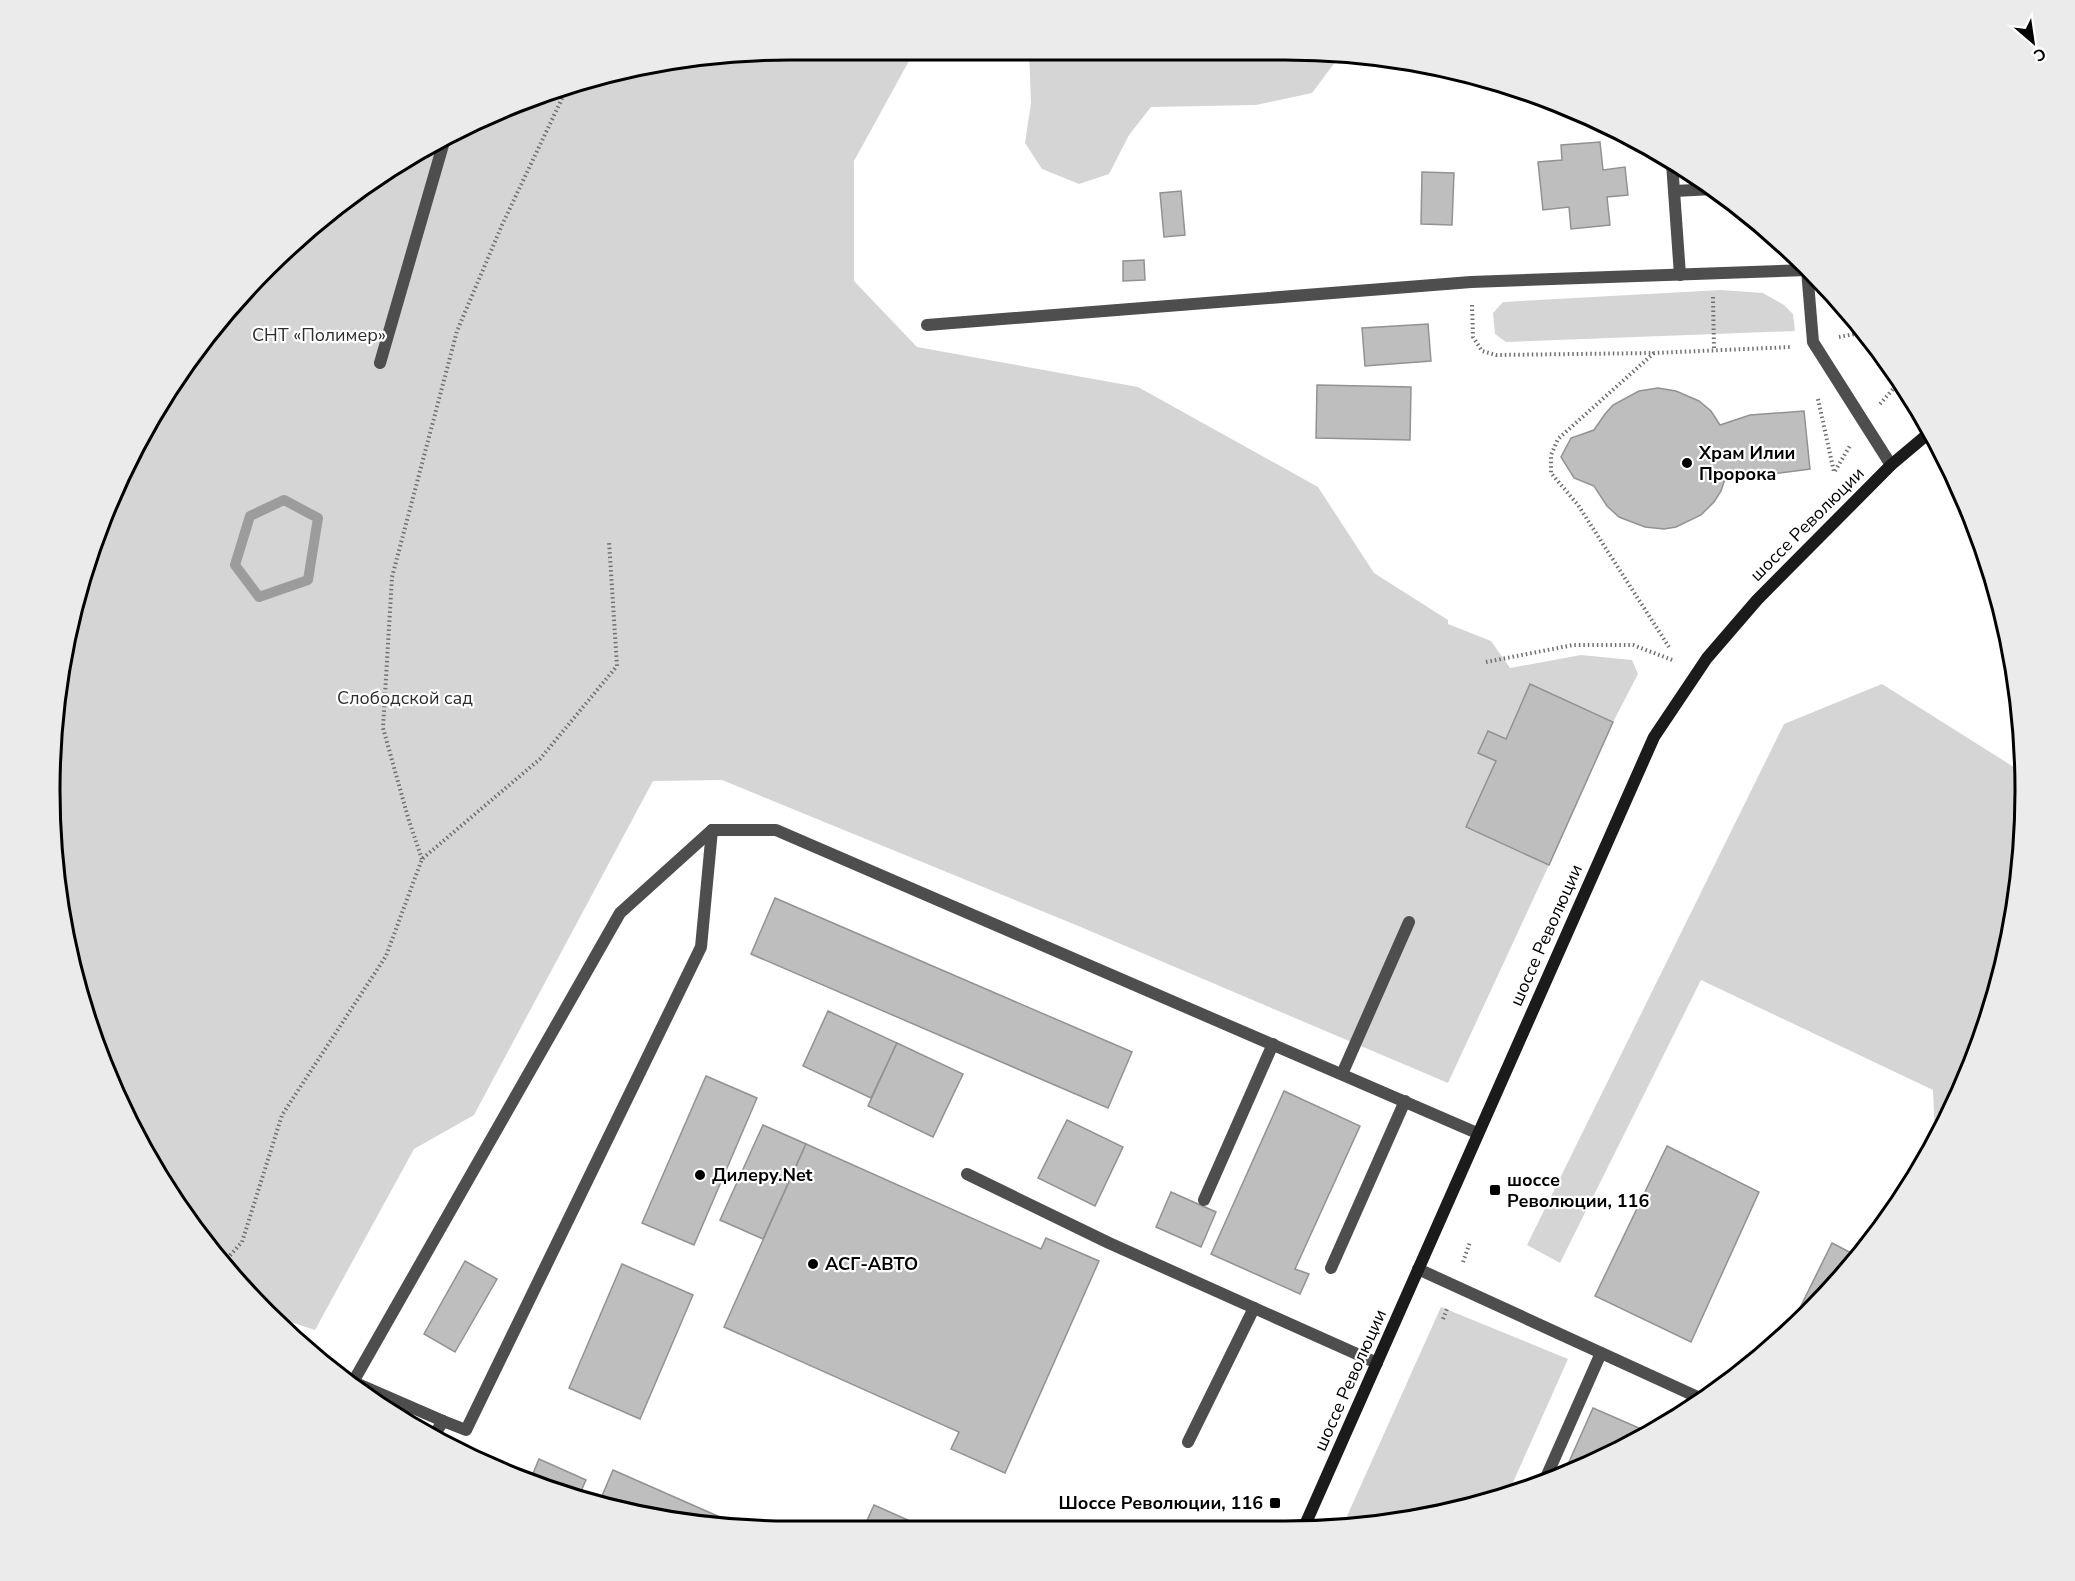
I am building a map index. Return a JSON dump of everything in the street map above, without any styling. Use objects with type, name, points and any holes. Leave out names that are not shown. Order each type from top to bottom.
[{"type":"main road","name":"шоссе Революции","points":[[1307,1520],[1654,737],[1707,658],[1757,600],[1891,465],[1924,437]]},
{"type":"street","points":[[380,363],[442,149]]},
{"type":"street","points":[[1673,172],[1680,274]]},
{"type":"street","points":[[1674,192],[1700,190]]},
{"type":"street","points":[[927,325],[1471,282],[1797,270]]},
{"type":"street","points":[[1808,281],[1813,342],[1891,465]]},
{"type":"street","points":[[352,1374],[620,913],[712,830],[776,830],[1477,1133]]},
{"type":"street","points":[[377,1392],[466,1430],[701,947],[712,830]]},
{"type":"street","points":[[1342,1074],[1409,922]]},
{"type":"street","points":[[1204,1200],[1273,1044]]},
{"type":"street","points":[[1330,1268],[1405,1101]]},
{"type":"street","points":[[967,1174],[1109,1243],[1377,1363]]},
{"type":"street","points":[[1418,1269],[1694,1395]]},
{"type":"street","points":[[1188,1442],[1254,1308]]},
{"type":"street","points":[[1549,1471],[1601,1353]]},
{"type":"street","points":[[438,1430],[443,1421]]},
{"type":"path","points":[[422,859],[383,728],[392,577],[457,331],[502,225],[563,97]]},
{"type":"path","points":[[1713,273],[1714,350]]},
{"type":"path","points":[[1471,282],[1473,338],[1482,351],[1496,355],[1654,353],[1799,346]]},
{"type":"path","points":[[1654,353],[1558,439],[1551,455],[1551,473],[1578,506],[1669,647]]},
{"type":"path","points":[[229,1257],[242,1242],[282,1115],[386,956],[422,859],[540,759],[617,666],[609,541]]},
{"type":"path","points":[[1486,662],[1573,645],[1633,645],[1698,672]]},
{"type":"green space","name":"Слободской сад","points":[[790,60],[910,60],[854,161],[854,281],[917,347],[1138,387],[1318,487],[1374,573],[1448,620],[1448,624],[1491,641],[1510,668],[1581,655],[1632,660],[1638,674],[1613,722],[1531,684],[1506,739],[1488,731],[1479,753],[1496,761],[1466,827],[1549,865],[1448,1083],[1076,925],[722,780],[653,781],[474,1115],[414,1149],[315,1330],[290,1322],[241,1272],[211,1235],[158,1156],[135,1114],[116,1070],[85,980],[66,886],[60,790],[66,695],[85,601],[99,556],[135,467],[183,385],[241,309],[309,241],[385,183],[467,135],[556,99],[601,85],[695,66]]},
{"type":"green space","points":[[1029,60],[1284,60],[1335,62],[1312,93],[1256,105],[1151,107],[1129,135],[1109,174],[1079,184],[1042,169],[1025,143],[1031,103]]},
{"type":"green space","points":[[1721,290],[1763,293],[1784,305],[1793,314],[1795,331],[1506,342],[1495,334],[1493,313],[1503,302]]},
{"type":"green space","points":[[1882,684],[2014,767],[2013,838],[2009,886],[2001,933],[1990,980],[1959,1070],[1934,1124],[1933,1090],[1701,980],[1560,1263],[1527,1245],[1784,724]]},
{"type":"green space","points":[[1441,1307],[1568,1359],[1512,1484],[1427,1507],[1346,1518]]},
{"type":"building","points":[[1600,142],[1603,170],[1625,167],[1628,195],[1607,197],[1610,225],[1571,229],[1569,207],[1543,210],[1538,162],[1562,160],[1561,145]]},
{"type":"building","points":[[1422,172],[1454,173],[1452,225],[1421,224]]},
{"type":"building","points":[[1181,191],[1185,235],[1164,237],[1160,193]]},
{"type":"building","points":[[1144,260],[1145,280],[1123,281],[1123,261]]},
{"type":"building","points":[[1428,324],[1431,361],[1365,366],[1362,328]]},
{"type":"building","points":[[1317,385],[1411,387],[1410,440],[1316,438]]},
{"type":"building","name":"Храм Илии Пророка","points":[[1658,388],[1676,391],[1699,401],[1711,411],[1720,425],[1750,415],[1804,411],[1810,469],[1756,476],[1727,473],[1721,491],[1714,502],[1701,515],[1676,527],[1664,529],[1645,527],[1619,517],[1607,506],[1594,486],[1574,478],[1561,457],[1571,438],[1594,430],[1613,405],[1639,391]]},
{"type":"building","points":[[1530,684],[1613,722],[1549,865],[1466,827],[1496,761],[1478,753],[1488,731],[1506,739]]},
{"type":"building","points":[[775,898],[1132,1052],[1108,1108],[751,954]]},
{"type":"building","points":[[828,1011],[897,1043],[871,1098],[803,1066]]},
{"type":"building","points":[[897,1043],[963,1074],[933,1137],[868,1106]]},
{"type":"building","points":[[706,1076],[757,1098],[694,1245],[642,1223]]},
{"type":"building","points":[[1284,1091],[1360,1126],[1295,1269],[1309,1274],[1300,1294],[1211,1254]]},
{"type":"building","points":[[1067,1120],[1123,1147],[1095,1206],[1038,1178]]},
{"type":"building","points":[[763,1125],[806,1144],[763,1239],[720,1220]]},
{"type":"building","points":[[806,1144],[1041,1249],[1046,1238],[1099,1261],[1005,1473],[951,1449],[959,1432],[724,1327]]},
{"type":"building","points":[[1667,1146],[1759,1192],[1691,1342],[1595,1296]]},
{"type":"building","points":[[1171,1192],[1216,1212],[1201,1247],[1156,1227]]},
{"type":"building","points":[[1832,1243],[1850,1252],[1834,1272],[1800,1308]]},
{"type":"building","points":[[465,1261],[497,1279],[455,1352],[424,1334]]},
{"type":"building","points":[[622,1264],[693,1295],[640,1419],[569,1388]]},
{"type":"building","points":[[1593,1408],[1640,1428],[1608,1446],[1569,1463]]},
{"type":"building","points":[[539,1459],[586,1480],[582,1490],[533,1473]]},
{"type":"building","points":[[613,1470],[720,1517],[648,1507],[602,1496]]},
{"type":"building","points":[[874,1505],[910,1521],[867,1521]]},
{"type":"waterway","points":[[284,500],[318,518],[308,580],[259,597],[235,565],[250,516],[284,500]]},
{"type":"place","name":"Храм Илии Пророка","points":[[1687,463]]},
{"type":"place","name":"Дилеру.Net","points":[[700,1175]]},
{"type":"place","name":"шоссе Революции, 116","points":[[1495,1190]]},
{"type":"place","name":"АСГ-АВТО","points":[[813,1264]]},
{"type":"place","name":"Шоссе Революции, 116","points":[[1275,1503]]},
{"type":"park label","name":"СНТ «Полимер»","points":[[319,335]]}]
